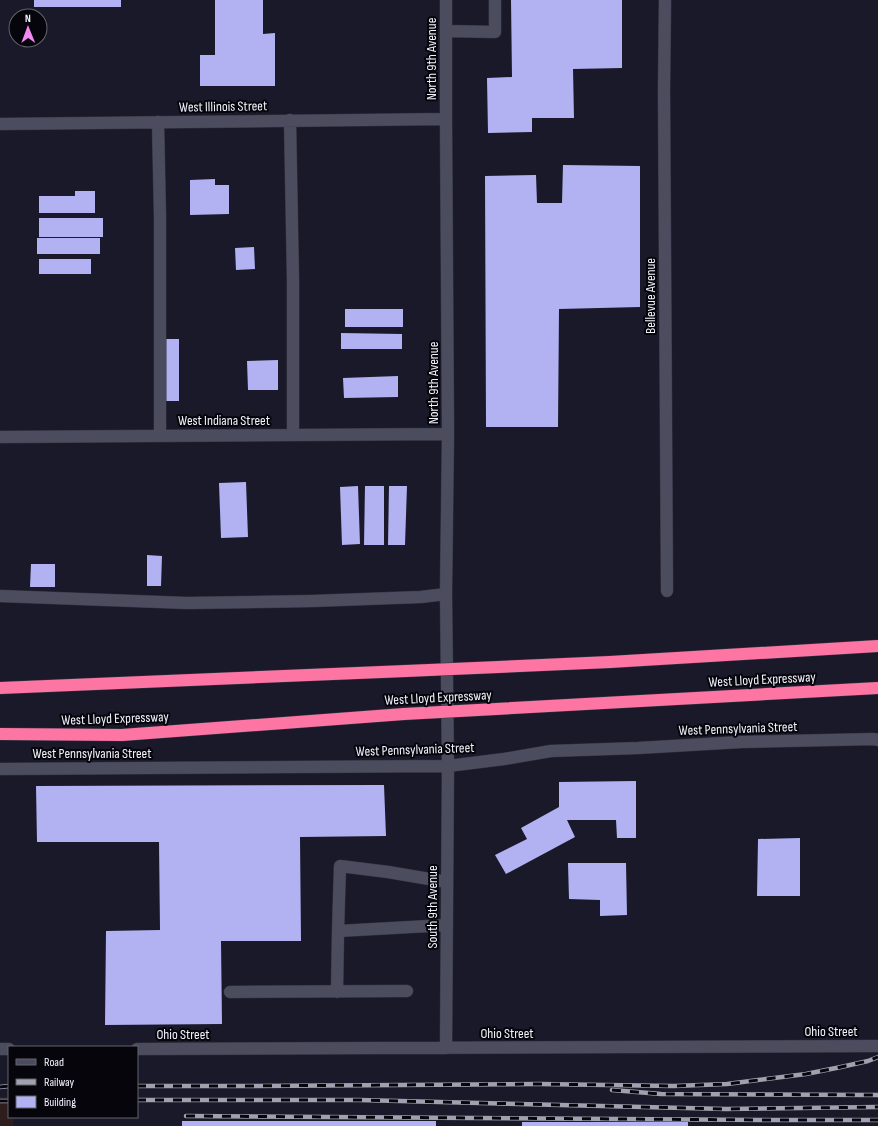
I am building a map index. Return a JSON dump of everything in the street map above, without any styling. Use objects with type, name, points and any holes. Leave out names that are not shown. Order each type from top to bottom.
[{"type":"highway","name":"West Lloyd Expressway","points":[[0,688],[618,661],[878,646]]},
{"type":"highway","name":"West Lloyd Expressway","points":[[0,734],[122,735],[404,714],[878,688]]},
{"type":"street","name":"North 9th Avenue","points":[[446,0],[448,434],[446,594],[448,766]]},
{"type":"street","points":[[446,32],[495,32],[495,0]]},
{"type":"street","name":"Bellevue Avenue","points":[[665,0],[664,91],[667,591]]},
{"type":"street","points":[[290,120],[293,280],[292,435]]},
{"type":"street","name":"West Illinois Street","points":[[0,124],[290,120],[446,120]]},
{"type":"street","points":[[158,122],[160,217],[160,436]]},
{"type":"street","name":"West Indiana Street","points":[[0,437],[448,434]]},
{"type":"street","points":[[0,596],[187,603],[312,601],[421,597],[446,594]]},
{"type":"street","name":"West Pennsylvania Street","points":[[0,769],[448,766],[551,751],[741,742],[878,740]]},
{"type":"street","name":"South 9th Avenue","points":[[446,1048],[448,766]]},
{"type":"street","points":[[337,992],[340,866],[447,882]]},
{"type":"street","points":[[338,931],[447,925]]},
{"type":"street","points":[[230,992],[407,991]]},
{"type":"street","name":"Ohio Street","points":[[138,1049],[878,1046]]},
{"type":"shaded area","points":[[0,1097],[8,1097],[8,1118],[13,1118],[13,1126],[0,1126]]},
{"type":"building","points":[[34,0],[121,0],[121,7],[34,7]]},
{"type":"building","points":[[215,0],[263,0],[263,34],[275,33],[275,86],[200,86],[200,55],[215,55]]},
{"type":"building","points":[[511,0],[622,0],[622,68],[573,69],[574,118],[532,118],[532,132],[488,133],[487,78],[512,77]]},
{"type":"building","points":[[563,165],[640,166],[640,307],[559,309],[558,427],[486,427],[485,176],[536,175],[537,203],[562,203]]},
{"type":"building","points":[[215,179],[215,185],[229,185],[229,214],[190,215],[190,180]]},
{"type":"building","points":[[75,191],[95,191],[95,213],[39,213],[39,196],[75,196]]},
{"type":"building","points":[[39,218],[103,218],[103,237],[39,237]]},
{"type":"building","points":[[37,238],[100,238],[100,254],[37,254]]},
{"type":"building","points":[[254,247],[255,269],[236,270],[235,248]]},
{"type":"building","points":[[39,259],[91,259],[91,274],[39,274]]},
{"type":"building","points":[[345,309],[403,309],[403,327],[345,327]]},
{"type":"building","points":[[341,333],[402,334],[402,349],[341,349]]},
{"type":"building","points":[[160,339],[179,339],[179,401],[160,401]]},
{"type":"building","points":[[278,360],[278,390],[248,390],[247,361]]},
{"type":"building","points":[[398,376],[398,397],[344,398],[343,378]]},
{"type":"building","points":[[246,482],[248,537],[221,538],[219,483]]},
{"type":"building","points":[[358,486],[360,544],[342,545],[340,487]]},
{"type":"building","points":[[365,486],[384,486],[384,545],[364,545]]},
{"type":"building","points":[[389,486],[407,486],[405,545],[388,545]]},
{"type":"building","points":[[147,555],[162,556],[161,586],[147,586]]},
{"type":"building","points":[[31,564],[55,564],[55,587],[30,587]]},
{"type":"building","points":[[636,781],[636,838],[617,838],[616,820],[567,820],[575,837],[506,874],[495,855],[527,839],[521,828],[559,807],[559,782]]},
{"type":"building","points":[[384,785],[386,836],[300,837],[301,941],[221,941],[222,1024],[105,1025],[106,931],[160,930],[159,842],[37,842],[36,786]]},
{"type":"building","points":[[800,838],[800,896],[757,896],[758,839]]},
{"type":"building","points":[[568,863],[626,863],[627,915],[600,916],[600,900],[569,899]]},
{"type":"building","points":[[182,1121],[436,1121],[436,1126],[182,1126]]},
{"type":"building","points":[[522,1122],[688,1122],[688,1126],[522,1126]]},
{"type":"railway","points":[[138,1086],[539,1084],[674,1086],[727,1084],[806,1074],[868,1061],[878,1057]]},
{"type":"railway","points":[[0,1087],[8,1086]]},
{"type":"railway","points":[[612,1090],[661,1094],[878,1095]]},
{"type":"railway","points":[[138,1100],[359,1100],[726,1109],[878,1107]]},
{"type":"railway","points":[[0,1101],[8,1101]]},
{"type":"railway","points":[[186,1116],[878,1120]]}]
